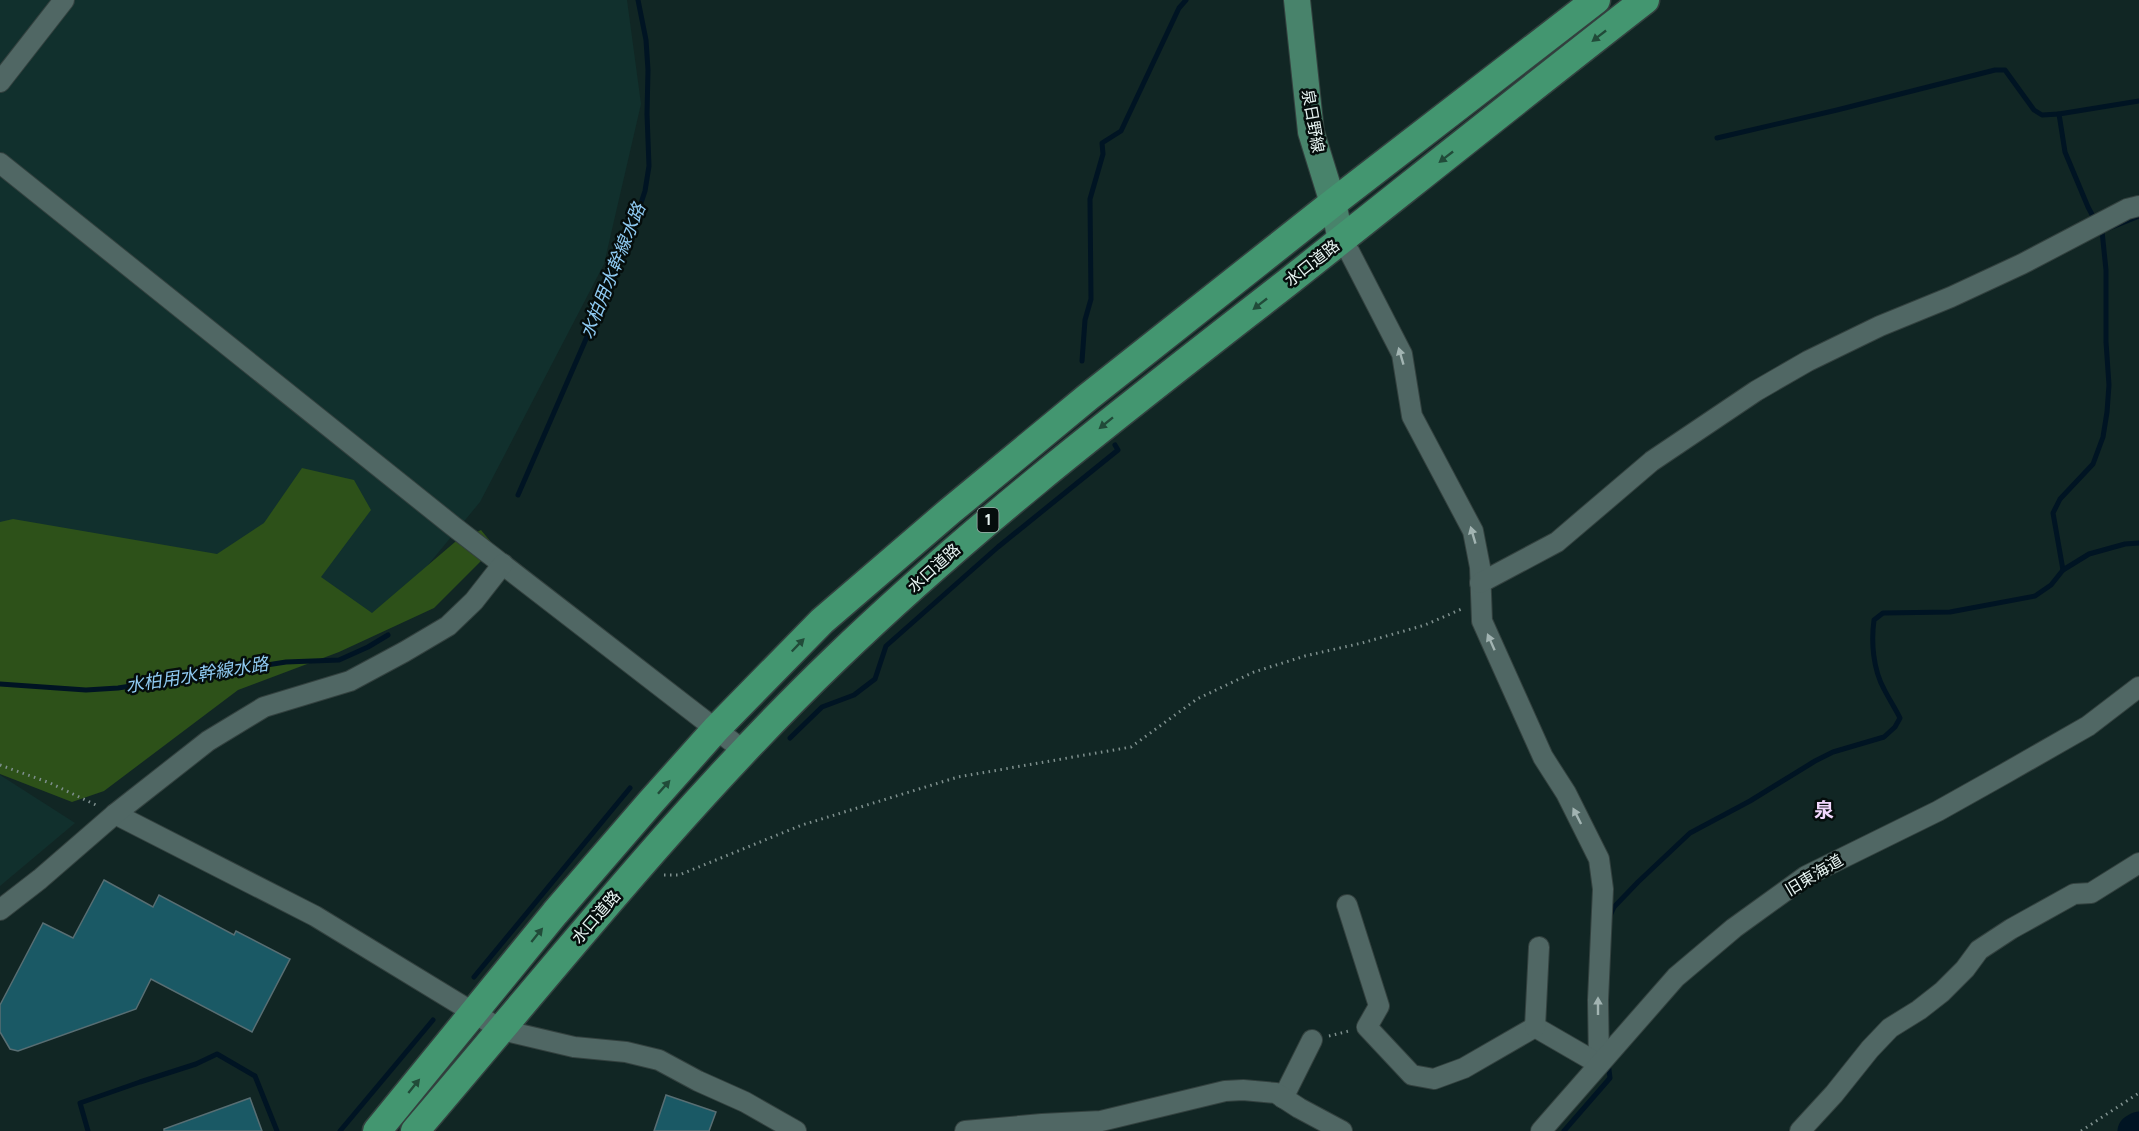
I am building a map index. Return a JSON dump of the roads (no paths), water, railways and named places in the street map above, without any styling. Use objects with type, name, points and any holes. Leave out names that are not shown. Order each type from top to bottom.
[{"type":"highway","name":"水口道路","points":[[377,1131],[555,913],[650,802],[716,729],[822,621],[950,511],[1098,389],[1333,203],[1596,0]]},
{"type":"highway","name":"水口道路","points":[[416,1131],[645,860],[744,751],[834,659],[985,522],[1123,409],[1645,0]]},
{"type":"main road","name":"泉日野線","points":[[1297,0],[1311,132],[1333,203],[1341,240]]},
{"type":"street","points":[[0,82],[64,0]]},
{"type":"street","points":[[0,163],[453,526],[744,751]]},
{"type":"street","points":[[1480,588],[1557,542],[1652,461],[1737,404],[1808,361],[1880,326],[1951,297],[2022,264],[2127,209],[2139,206]]},
{"type":"street","points":[[1341,240],[1350,253],[1402,354],[1412,416],[1473,531],[1480,567],[1482,621],[1538,747],[1566,793],[1599,859],[1603,889],[1598,1000],[1599,1064]]},
{"type":"street","points":[[0,910],[40,879],[115,814],[208,741],[264,707],[350,681],[448,626],[474,601],[502,564]]},
{"type":"street","name":"旧東海道","points":[[1541,1131],[1676,977],[1734,928],[1806,876],[1938,811],[2004,774],[2088,726],[2139,687]]},
{"type":"street","points":[[115,814],[315,916],[502,1030],[573,1047],[626,1052],[659,1060],[698,1081],[746,1102],[796,1131]]},
{"type":"street","points":[[1800,1131],[1834,1094],[1870,1048],[1890,1028],[1942,992],[1979,950],[2011,929],[2074,894],[2091,893],[2139,863]]},
{"type":"street","points":[[1347,905],[1379,1006],[1367,1027],[1412,1075],[1434,1079],[1464,1068],[1535,1027]]},
{"type":"street","points":[[1535,1027],[1539,946]]},
{"type":"street","points":[[1535,1027],[1599,1064]]},
{"type":"street","points":[[1283,1098],[1312,1040]]},
{"type":"street","points":[[964,1131],[1101,1121],[1225,1090],[1276,1093],[1342,1131]]},
{"type":"waterway","name":"水柏用水幹線水路","points":[[518,495],[627,245],[645,191],[649,166],[648,70],[646,40],[638,0]]},
{"type":"waterway","points":[[1082,361],[1085,320],[1091,299],[1090,199],[1103,154],[1102,143],[1121,131],[1179,8],[1186,0]]},
{"type":"waterway","points":[[1717,138],[1995,70],[2005,70],[2034,110],[2042,115],[2059,114]]},
{"type":"waterway","points":[[2096,222],[2065,152],[2059,114],[2139,101]]},
{"type":"waterway","points":[[2063,570],[2053,513],[2060,499],[2093,464],[2103,437],[2107,412],[2109,385],[2106,342],[2106,270],[2102,231],[2139,216]]},
{"type":"waterway","points":[[790,738],[822,707],[854,695],[875,679],[886,646],[998,547],[1118,450],[1115,445]]},
{"type":"waterway","points":[[1609,918],[1614,907],[1690,833],[1750,801],[1815,761],[1833,752],[1884,737],[1895,727],[1900,718],[1880,681],[1874,655],[1874,620],[1883,613],[1950,612],[2035,596],[2051,585],[2063,570],[2089,554],[2125,544],[2139,543]]},
{"type":"waterway","name":"水柏用水幹線水路","points":[[0,684],[86,690],[118,688],[286,662],[339,660],[388,635]]},
{"type":"waterway","points":[[474,977],[630,788]]},
{"type":"waterway","points":[[340,1131],[433,1020]]},
{"type":"waterway","points":[[88,1131],[80,1103],[196,1064],[217,1054],[255,1076],[277,1131]]},
{"type":"waterway","points":[[1564,1131],[1610,1078],[1608,1062]]},
{"type":"waterway","points":[[2134,1131],[2139,1128]]},
{"type":"district","name":"泉","points":[[1824,810]]}]
